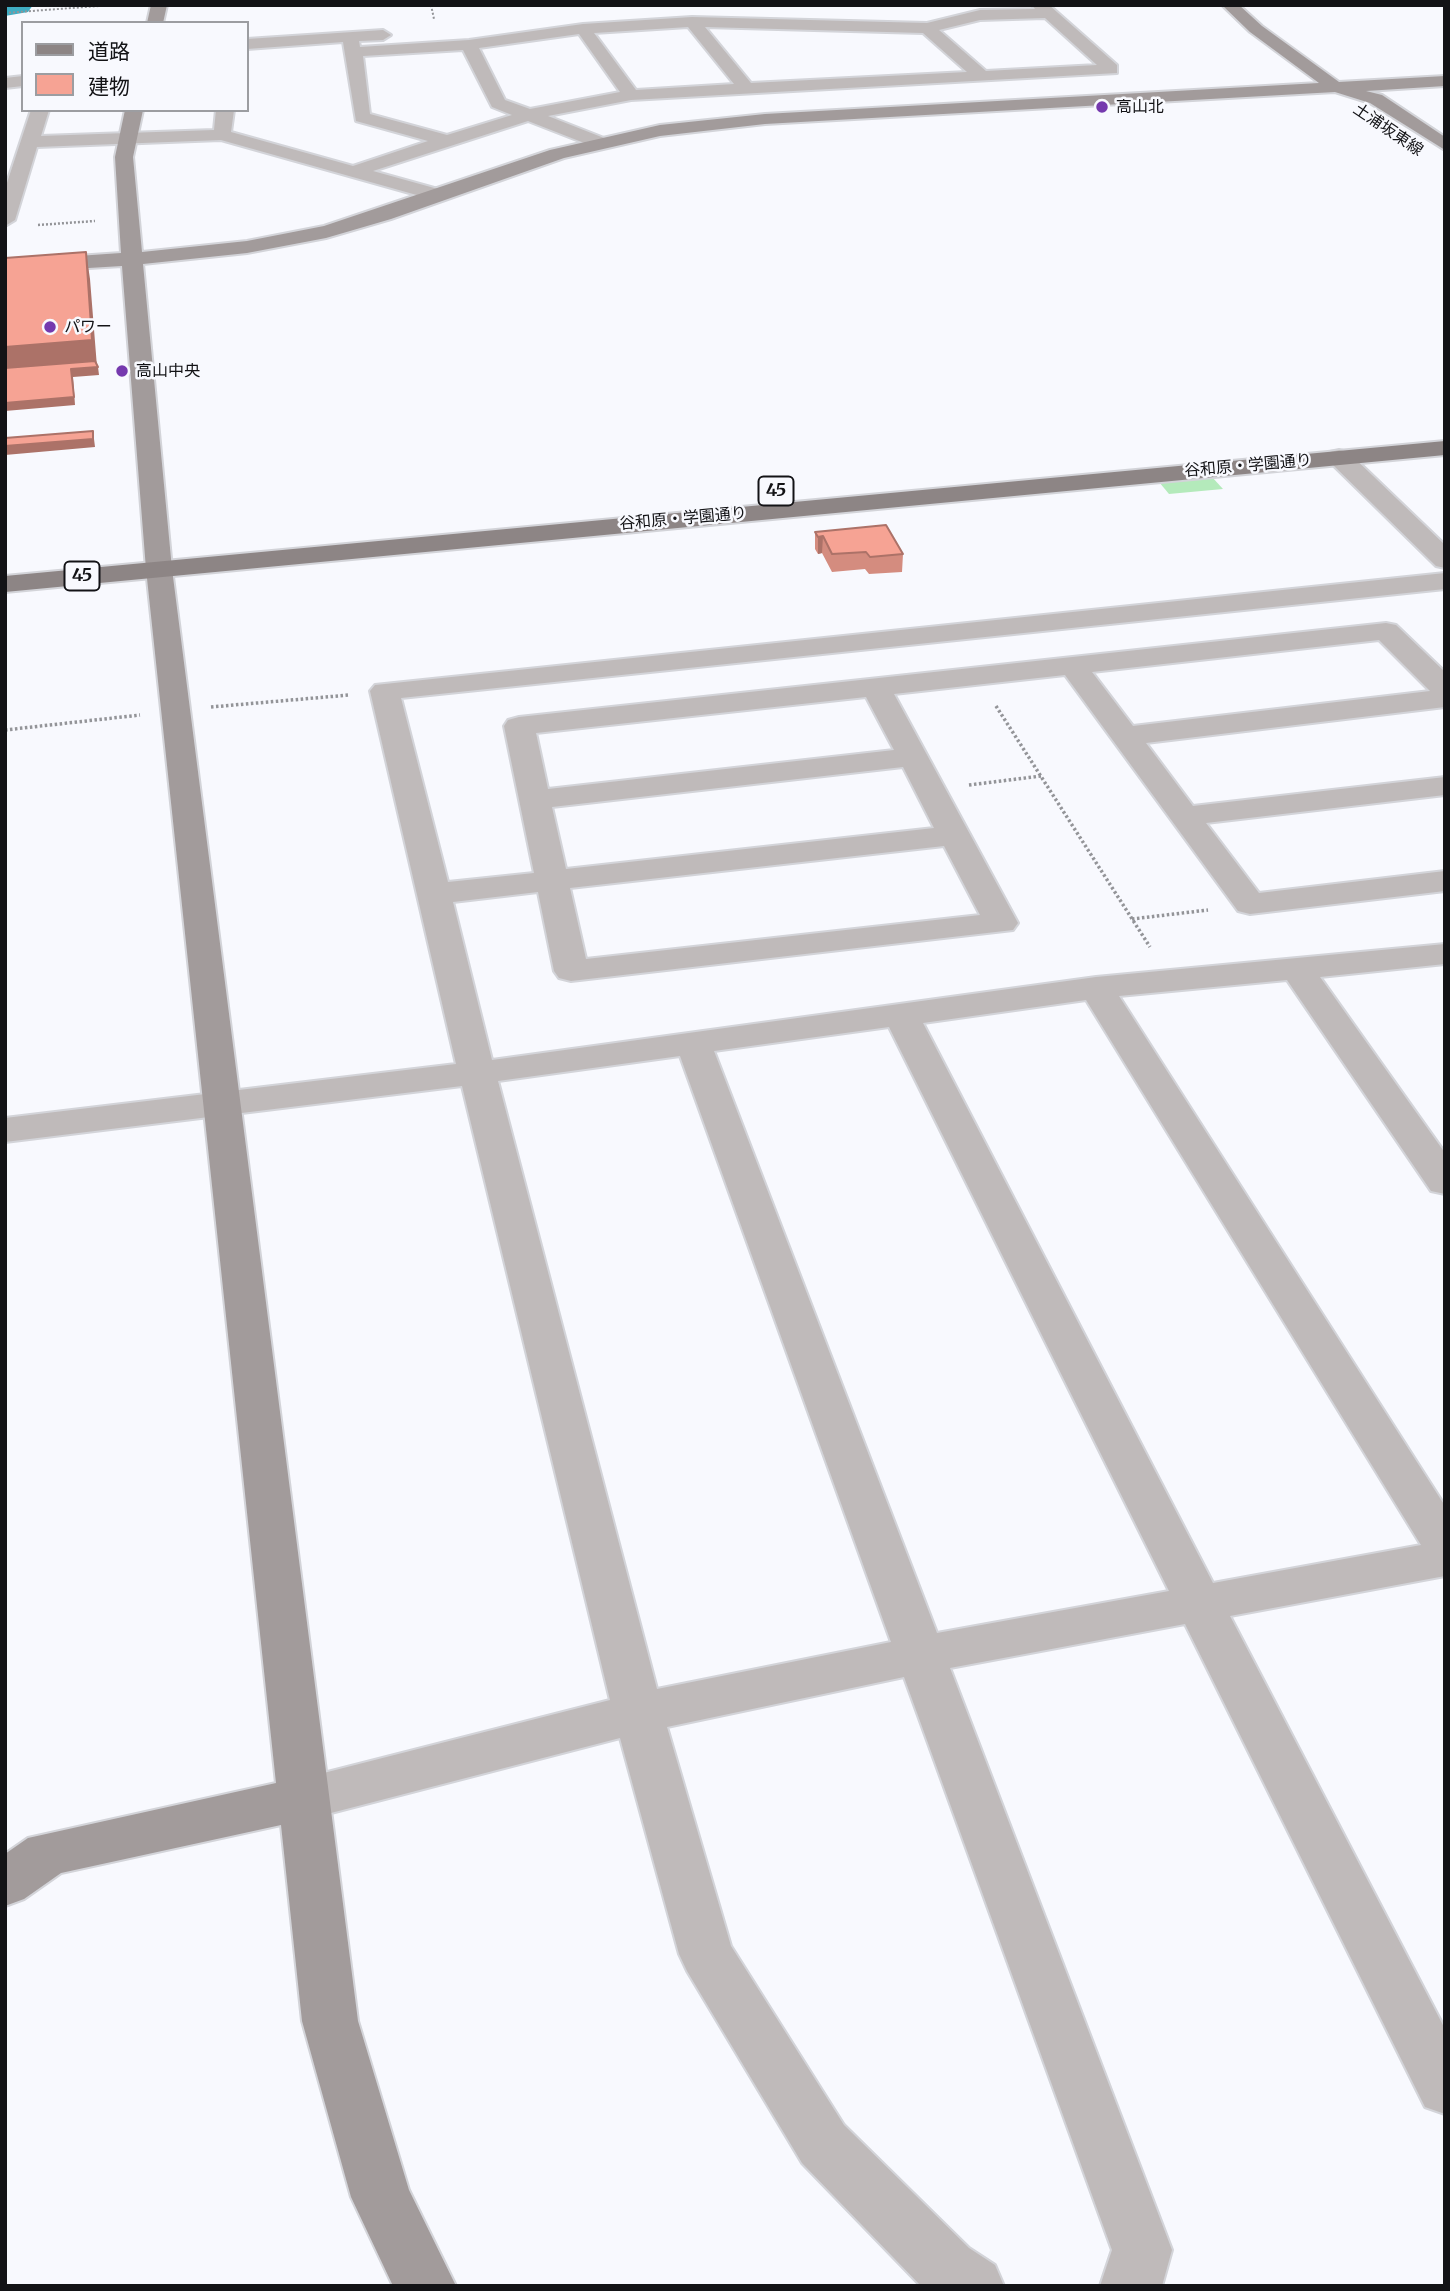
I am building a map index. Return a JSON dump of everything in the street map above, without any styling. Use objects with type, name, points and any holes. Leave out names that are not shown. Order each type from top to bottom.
[{"type":"main road","name":"谷和原・学園通り","points":[[5,584],[158,559],[1445,428]]},
{"type":"main road","name":"谷和原・学園通り","points":[[5,563],[158,559],[1445,448]]},
{"type":"street","name":"土浦坂東線","points":[[1230,5],[1255,29],[1335,87],[1376,99],[1445,145]]},
{"type":"street","points":[[248,44],[469,45],[583,29],[692,22],[927,29],[980,15],[1044,9],[1111,69],[631,95],[529,115],[355,171]]},
{"type":"street","points":[[692,22],[747,89]]},
{"type":"street","points":[[813,25],[832,44]]},
{"type":"street","points":[[583,29],[631,95]]},
{"type":"street","points":[[927,29],[982,76]]},
{"type":"street","points":[[351,44],[437,32]]},
{"type":"street","points":[[351,44],[362,117],[447,141]]},
{"type":"street","points":[[469,45],[498,103],[598,142]]},
{"type":"street","points":[[850,63],[895,112]]},
{"type":"street","points":[[5,267],[252,246],[328,231],[598,142],[714,123],[1445,80]]},
{"type":"street","name":"土浦坂東線","points":[[1335,87],[1344,101],[1360,112]]},
{"type":"street","points":[[5,220],[39,112]]},
{"type":"street","points":[[134,112],[128,138],[125,178],[158,559],[330,2021],[381,2197],[425,2286]]},
{"type":"street","points":[[222,135],[225,112]]},
{"type":"street","points":[[31,142],[222,135],[439,195]]},
{"type":"street","points":[[1339,457],[1445,560]]},
{"type":"street","points":[[973,2286],[947,2269],[823,2144],[706,1954],[638,1713],[477,1073],[385,691],[1445,581]]},
{"type":"street","points":[[876,687],[1001,923],[571,971],[519,726],[1386,631],[1445,689]]},
{"type":"street","points":[[949,633],[977,676]]},
{"type":"street","points":[[1073,666],[1250,904],[1445,881]]},
{"type":"street","points":[[1125,736],[1445,698]]},
{"type":"street","points":[[534,800],[913,757]]},
{"type":"street","points":[[1185,816],[1445,786]]},
{"type":"street","points":[[434,894],[954,835]]},
{"type":"street","points":[[5,1130],[477,1073],[1096,988],[1445,954]]},
{"type":"street","points":[[1297,969],[1445,1182]]},
{"type":"street","points":[[1096,988],[1445,1544]]},
{"type":"street","points":[[901,1015],[1445,2088]]},
{"type":"street","points":[[693,1043],[1142,2250],[1130,2286]]},
{"type":"street","points":[[5,1883],[47,1854],[304,1799],[638,1713],[920,1656],[1445,1558]]},
{"type":"path","points":[[5,13],[111,5]]},
{"type":"path","points":[[32,225],[98,221]]},
{"type":"path","points":[[977,676],[1171,981]]},
{"type":"path","points":[[931,790],[1041,776]]},
{"type":"path","points":[[1132,919],[1250,904]]},
{"type":"green space","points":[[1212,477],[1223,489],[1169,494],[1159,482]]},
{"type":"building","name":"パワー","points":[[86,252],[92,340],[5,347],[5,258]]},
{"type":"building","points":[[95,361],[98,367],[71,369],[74,397],[5,403],[5,368]]},
{"type":"building","points":[[93,431],[93,439],[5,446],[5,438]]},
{"type":"building","points":[[886,525],[903,554],[870,557],[866,552],[832,554],[823,536],[818,537],[815,532]]},
{"type":"waterway","points":[[5,6],[17,5]]},
{"type":"place","name":"高山北","points":[[1102,107]]},
{"type":"place","name":"パワー","points":[[50,327]]},
{"type":"place","name":"高山中央","points":[[122,371]]}]
